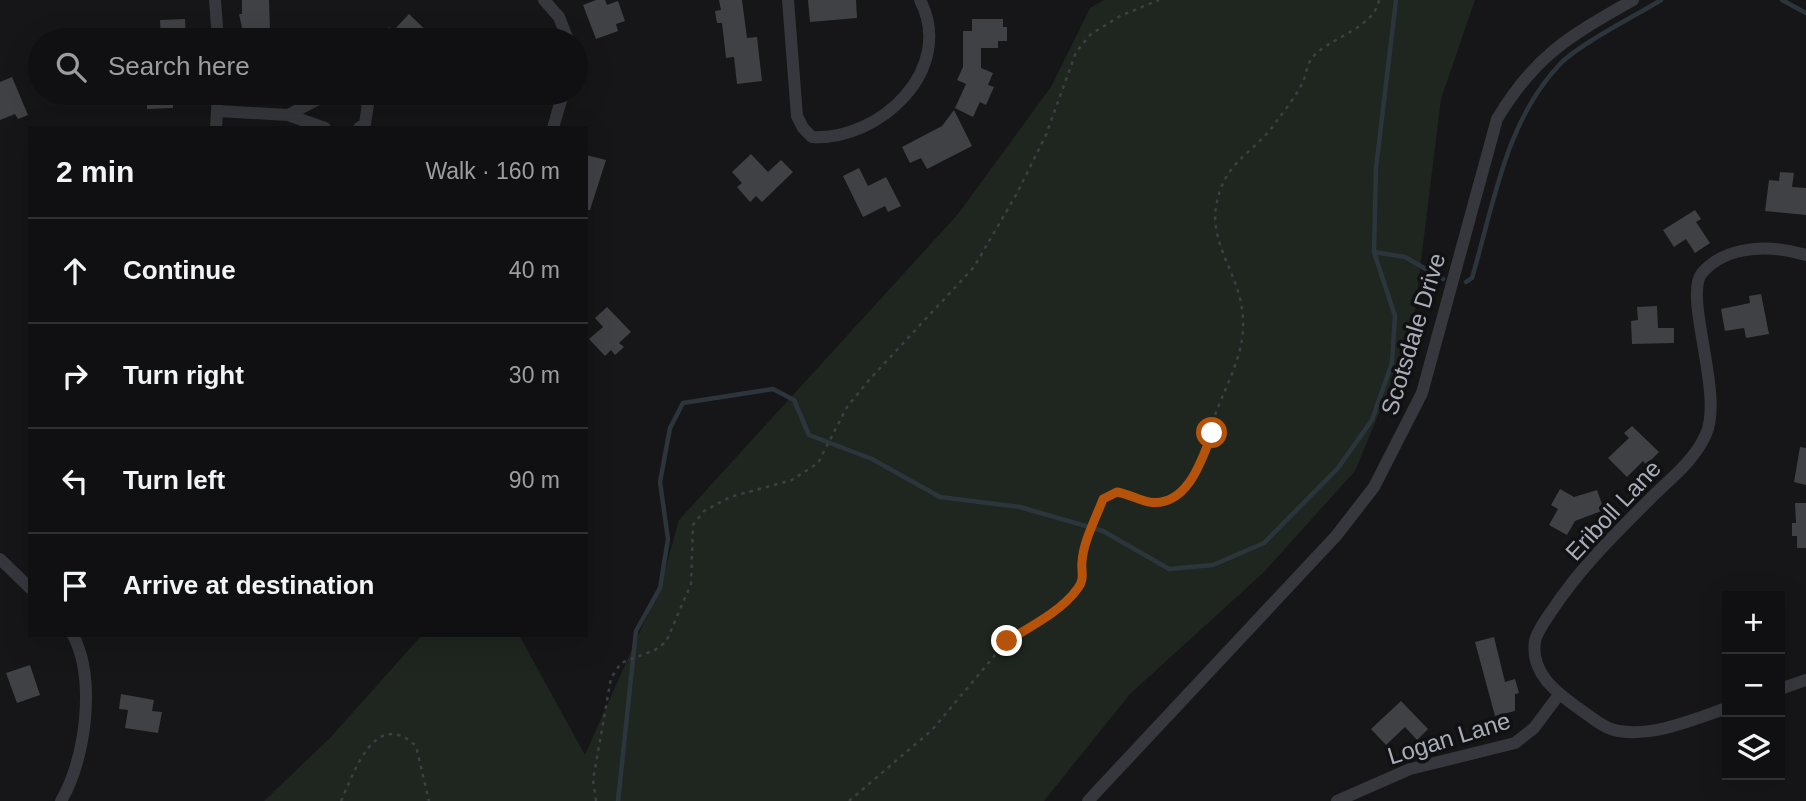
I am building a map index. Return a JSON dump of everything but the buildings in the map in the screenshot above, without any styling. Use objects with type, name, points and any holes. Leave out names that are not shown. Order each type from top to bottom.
[{"type":"street","points":[[215,0],[217,28]]},
{"type":"street","points":[[544,0],[559,17],[563,28]]},
{"type":"street","points":[[788,0],[797,116],[812,137],[832,138],[871,122],[916,84],[930,50],[927,14],[920,0]]},
{"type":"street","name":"Scotsdale Drive","points":[[1088,801],[1336,536],[1374,487],[1401,439],[1422,393],[1497,119],[1514,90],[1537,62],[1569,38],[1633,0]]},
{"type":"street","points":[[216,126],[218,105]]},
{"type":"street","points":[[288,115],[307,105]]},
{"type":"street","points":[[362,126],[365,124],[368,105]]},
{"type":"street","points":[[554,126],[560,105]]},
{"type":"street","points":[[218,111],[288,115],[320,126]]},
{"type":"street","name":"Eriboll Lane","points":[[1722,710],[1659,729],[1618,731],[1558,696],[1545,680],[1535,653],[1535,640],[1546,618],[1604,546],[1679,471],[1707,432],[1711,407],[1709,371],[1697,291],[1702,273],[1720,260],[1754,248],[1773,248],[1806,255]]},
{"type":"street","points":[[0,559],[28,586]]},
{"type":"street","points":[[61,801],[78,762],[85,700],[84,660],[74,637]]},
{"type":"street","points":[[1785,687],[1806,680]]},
{"type":"street","name":"Logan Lane","points":[[1337,801],[1410,769],[1515,743],[1534,729],[1558,696]]},
{"type":"path","points":[[596,801],[593,780],[611,678],[621,663],[654,650],[666,642],[691,584],[693,525],[704,511],[730,497],[792,480],[818,463],[847,407],[974,267],[1046,135],[1076,52],[1091,34],[1120,16],[1159,0]]},
{"type":"path","points":[[849,801],[932,730],[1007,641],[1039,621],[1079,588],[1084,574],[1082,562],[1086,544],[1103,499],[1117,492],[1149,502],[1169,500],[1197,474],[1215,412],[1237,365],[1244,333],[1242,307],[1219,237],[1215,210],[1221,186],[1250,147],[1275,125],[1302,83],[1311,58],[1363,22],[1379,0]]},
{"type":"path","points":[[341,801],[360,757],[372,744],[386,735],[397,734],[416,746],[429,801]]},
{"type":"shaded area","points":[[1104,0],[1475,0],[1441,99],[1412,334],[1355,471],[1263,573],[1130,694],[1044,801],[264,801],[329,739],[420,637],[520,637],[585,755],[661,584],[679,520],[958,214],[1051,87],[1090,8]]},
{"type":"waterway","points":[[618,801],[636,631],[660,588],[668,539],[660,482],[670,428],[683,403],[773,389],[794,400],[809,435],[872,459],[940,497],[1020,507],[1103,531],[1169,569],[1213,565],[1264,543],[1338,468],[1372,420],[1392,363],[1395,316],[1374,252],[1376,168],[1396,0]]},
{"type":"waterway","points":[[1466,282],[1472,278],[1495,193],[1514,137],[1542,86],[1570,55],[1661,0]]},
{"type":"waterway","points":[[1782,0],[1806,13]]},
{"type":"waterway","points":[[1374,252],[1405,257],[1443,279]]},
{"type":"route","points":[[1007,641],[1039,621],[1079,588],[1084,574],[1082,562],[1086,544],[1103,499],[1117,492],[1134,495],[1149,502],[1169,500],[1197,474],[1212,433]]}]
